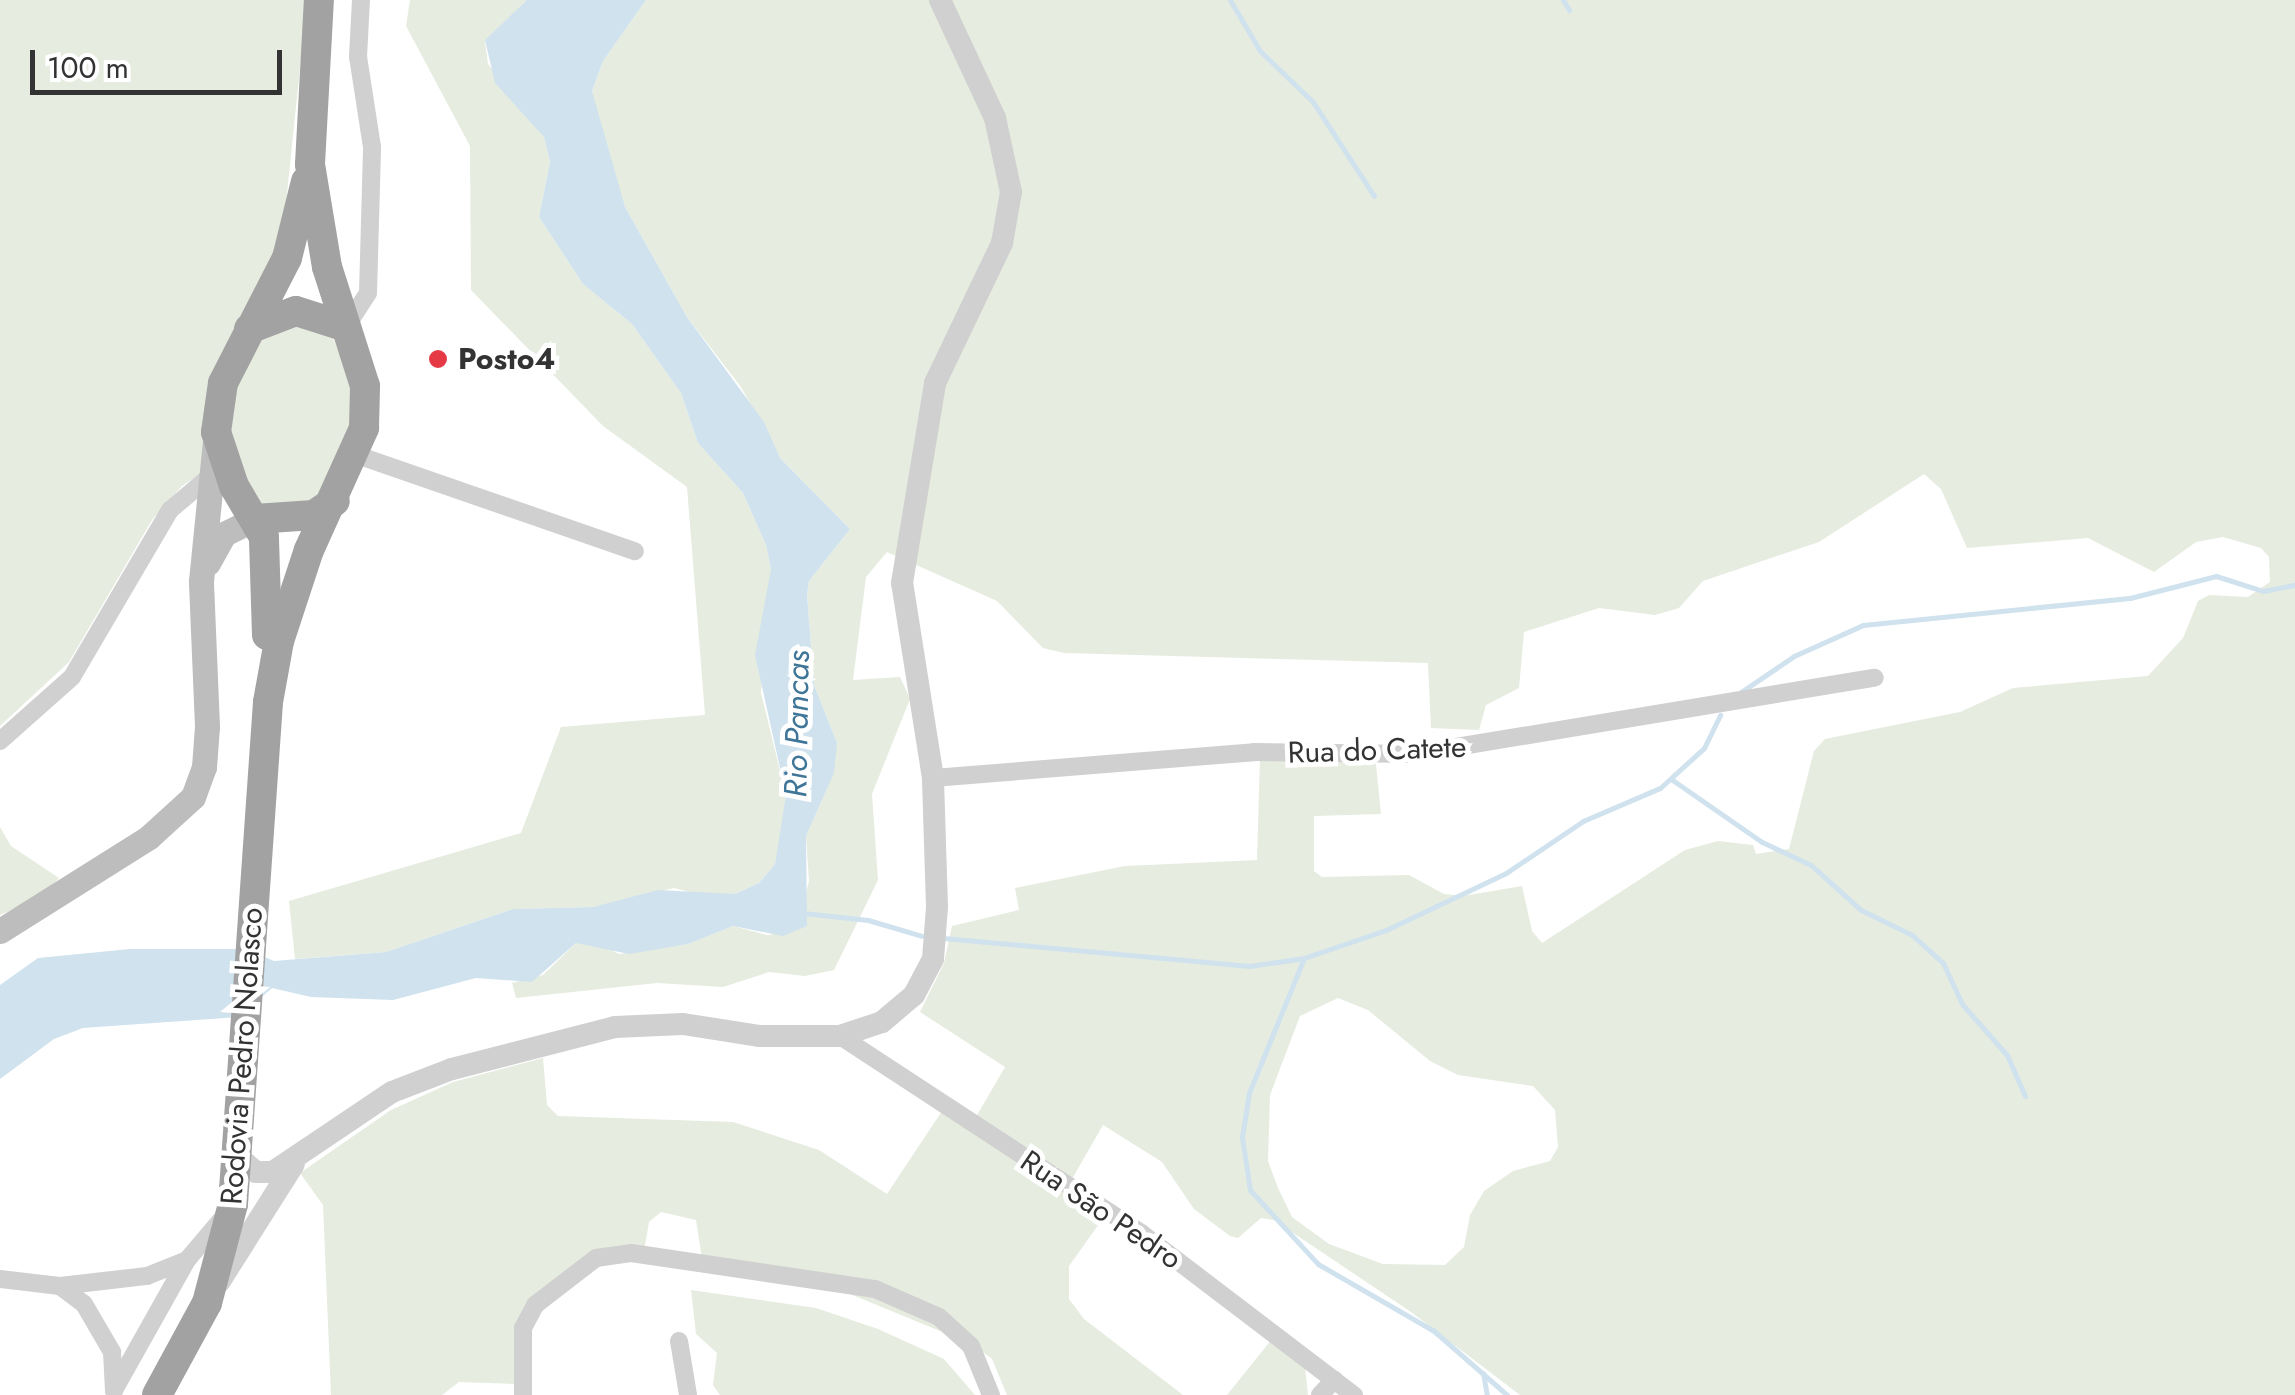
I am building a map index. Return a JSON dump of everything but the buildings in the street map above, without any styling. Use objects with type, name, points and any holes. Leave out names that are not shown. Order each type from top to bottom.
[{"type":"highway","name":"Rodovia Pedro Nolasco","points":[[157,1395],[207,1303],[233,1204],[268,702],[270,581],[256,519],[234,486],[216,432],[223,382],[287,258],[310,164],[319,0]]},
{"type":"highway","name":"Rodovia Pedro Nolasco","points":[[268,702],[289,602],[357,455],[364,386],[327,267],[310,164]]},
{"type":"highway","points":[[249,329],[296,311],[346,327]]},
{"type":"highway","points":[[256,519],[314,515],[336,501]]},
{"type":"main road","points":[[0,932],[149,837],[193,797],[204,767],[207,726],[201,581],[216,432]]},
{"type":"main road","points":[[201,581],[224,534],[256,519]]},
{"type":"street","points":[[346,327],[368,293],[372,146],[358,57],[361,0]]},
{"type":"street","points":[[237,1156],[265,1173],[392,1092],[452,1069],[614,1027],[684,1024],[760,1036],[840,1036],[882,1022],[914,995],[933,960],[933,778],[902,584],[917,472],[936,383],[1002,243],[1011,192],[994,118],[940,0]]},
{"type":"street","points":[[357,455],[636,551]]},
{"type":"street","points":[[0,741],[72,677],[170,510],[209,477]]},
{"type":"street","name":"Rua do Catete","points":[[933,778],[1254,752],[1430,753],[1875,678]]},
{"type":"street","name":"Rua São Pedro","points":[[840,1036],[1140,1233],[1354,1395]]},
{"type":"street","points":[[207,1303],[305,1149]]},
{"type":"street","points":[[113,1393],[187,1260],[233,1204]]},
{"type":"street","points":[[523,1395],[523,1328],[534,1305],[596,1258],[631,1254],[876,1290],[940,1317],[971,1346],[992,1395]]},
{"type":"street","points":[[0,1280],[60,1286],[147,1276],[187,1260]]},
{"type":"street","points":[[60,1286],[103,1327],[113,1393]]},
{"type":"street","points":[[679,1341],[688,1395]]},
{"type":"street","points":[[1320,1395],[1334,1380]]},
{"type":"shaded area","points":[[0,0],[307,0],[281,252],[210,467],[182,486],[152,520],[69,662],[0,726]]},
{"type":"shaded area","points":[[410,0],[527,0],[485,41],[488,64],[544,137],[550,162],[539,217],[583,284],[632,324],[681,393],[698,443],[743,493],[766,545],[771,569],[761,693],[786,795],[783,826],[775,864],[759,883],[735,894],[709,897],[674,888],[593,907],[513,909],[386,952],[295,959],[289,901],[521,833],[561,727],[705,715],[687,487],[603,426],[471,290],[470,146],[406,26]]},
{"type":"shaded area","points":[[646,0],[2295,0],[2295,1395],[1520,1395],[1411,1312],[1274,1220],[1261,1218],[1238,1238],[1230,1236],[1194,1209],[1162,1162],[1103,1125],[1072,1179],[1111,1207],[1069,1266],[1069,1299],[1084,1319],[1183,1395],[1007,1395],[992,1359],[974,1345],[833,1287],[703,1265],[696,1220],[661,1212],[649,1222],[643,1257],[592,1265],[539,1307],[520,1348],[516,1384],[459,1382],[442,1395],[331,1395],[323,1205],[300,1173],[391,1110],[453,1082],[543,1058],[547,1105],[558,1116],[733,1122],[819,1150],[887,1194],[948,1102],[976,1117],[1005,1067],[920,1012],[944,963],[952,926],[1019,910],[1015,888],[1125,866],[1257,860],[1260,757],[1375,755],[1381,814],[1314,816],[1314,871],[1322,877],[1409,875],[1444,894],[1463,896],[1522,886],[1532,931],[1542,943],[1685,850],[1718,841],[1753,845],[1756,854],[1789,849],[1814,751],[1825,739],[1960,712],[2013,688],[2148,676],[2183,638],[2198,601],[2209,595],[2248,597],[2270,582],[2269,557],[2261,548],[2223,537],[2196,542],[2154,572],[2088,538],[1967,548],[1941,489],[1924,474],[1819,542],[1703,581],[1679,608],[1655,615],[1599,608],[1524,632],[1519,688],[1486,705],[1479,730],[1431,728],[1428,663],[1064,653],[1043,648],[997,601],[887,552],[866,577],[853,680],[900,677],[910,699],[872,794],[878,880],[834,970],[805,976],[769,972],[723,987],[657,983],[516,998],[512,983],[543,975],[576,943],[600,944],[619,954],[688,944],[733,926],[767,935],[796,931],[809,881],[806,836],[828,786],[837,743],[814,685],[807,594],[809,581],[850,529],[780,458],[741,387],[687,317],[625,207],[599,128],[592,91],[603,61]],"holes":[[[1338,998],[1368,1010],[1430,1061],[1458,1075],[1533,1086],[1555,1110],[1558,1147],[1550,1161],[1513,1171],[1484,1191],[1470,1215],[1464,1247],[1445,1265],[1383,1264],[1329,1244],[1292,1217],[1268,1161],[1270,1095],[1300,1016]]]},
{"type":"shaded area","points":[[298,316],[332,336],[350,377],[351,427],[342,469],[308,505],[279,517],[252,501],[233,462],[228,417],[239,364],[260,327]]},
{"type":"shaded area","points":[[0,827],[11,846],[59,878],[42,897],[0,915]]},
{"type":"shaded area","points":[[691,1290],[816,1308],[878,1329],[944,1359],[975,1395],[720,1395],[713,1385],[717,1353],[696,1334]]},
{"type":"shaded area","points":[[1272,1339],[1305,1367],[1308,1395],[1227,1395]]},
{"type":"water","name":"Rio Pancas","points":[[527,0],[646,0],[603,61],[592,91],[625,207],[687,317],[764,422],[780,458],[850,529],[809,581],[807,594],[814,685],[837,743],[834,773],[806,836],[807,926],[783,936],[733,926],[688,944],[629,954],[576,943],[532,982],[476,978],[393,1000],[311,997],[272,988],[239,1017],[83,1028],[54,1039],[0,1079],[0,985],[38,958],[130,949],[245,949],[274,961],[386,952],[513,909],[593,907],[658,890],[735,894],[759,883],[775,864],[786,795],[755,655],[771,569],[766,545],[743,493],[698,443],[681,393],[632,324],[583,284],[539,217],[550,162],[544,137],[495,83],[485,40]]},
{"type":"waterway","points":[[1230,0],[1260,51],[1313,102],[1374,196]]},
{"type":"waterway","points":[[1563,0],[1569,10]]},
{"type":"waterway","points":[[1735,696],[1794,656],[1863,625],[2130,598],[2216,576],[2263,591],[2295,585]]},
{"type":"waterway","points":[[943,938],[1250,966],[1304,958],[1386,930],[1506,873],[1583,821],[1660,788],[1704,748],[1720,715]]},
{"type":"waterway","points":[[1671,779],[1762,842],[1811,865],[1861,910],[1912,935],[1943,963],[1962,1004],[2007,1055],[2025,1096]]},
{"type":"waterway","points":[[803,913],[868,920],[922,936]]},
{"type":"waterway","points":[[1304,958],[1249,1093],[1242,1137],[1250,1190],[1318,1264],[1434,1331],[1507,1395]]},
{"type":"waterway","points":[[1483,1373],[1487,1395]]},
{"type":"place","name":"Posto4","points":[[438,359]]}]
